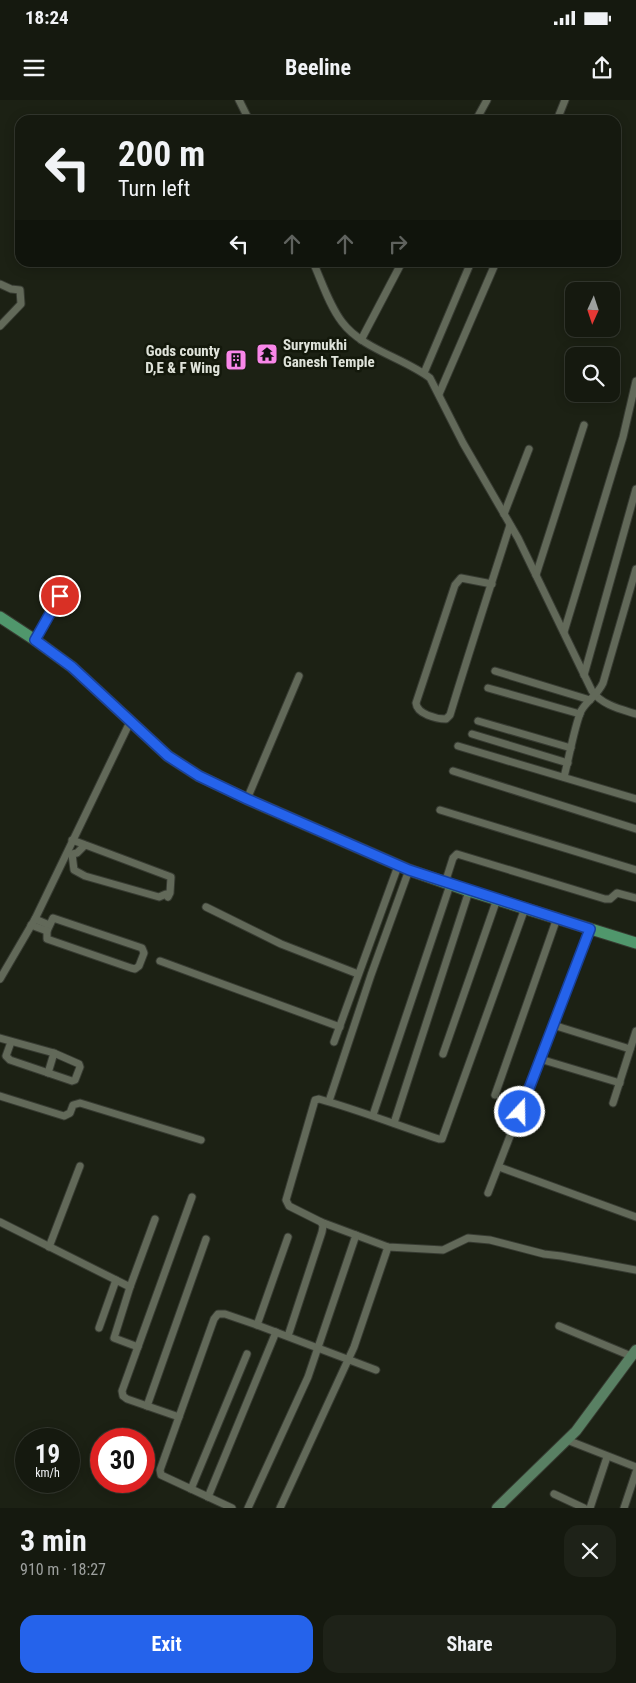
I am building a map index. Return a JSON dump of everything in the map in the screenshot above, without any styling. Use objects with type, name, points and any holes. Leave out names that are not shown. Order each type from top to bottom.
[{"type":"main road","points":[[0,617],[72,667],[168,756],[199,776],[398,866],[469,891],[636,943]]},
{"type":"main road","points":[[497,1508],[568,1440],[587,1418],[634,1353]]},
{"type":"street","points":[[239,100],[246,115]]},
{"type":"street","points":[[479,115],[487,100]]},
{"type":"street","points":[[559,115],[565,100]]},
{"type":"street","points":[[315,267],[341,322],[361,340],[430,378],[463,443],[504,514],[536,575],[584,675],[593,698]]},
{"type":"street","points":[[361,340],[399,267]]},
{"type":"street","points":[[424,373],[469,267]]},
{"type":"street","points":[[439,394],[494,267]]},
{"type":"street","points":[[0,284],[20,290],[21,304],[0,326]]},
{"type":"street","points":[[564,632],[621,446],[636,380]]},
{"type":"street","points":[[536,575],[584,426]]},
{"type":"street","points":[[504,514],[529,449]]},
{"type":"street","points":[[584,675],[636,489]]},
{"type":"street","points":[[492,584],[461,578],[455,585],[416,703],[416,708],[420,711],[440,719],[446,719],[450,715],[492,584],[510,525]]},
{"type":"street","points":[[564,777],[582,709],[593,698],[603,683],[636,569]]},
{"type":"street","points":[[35,640],[68,582]]},
{"type":"street","points":[[495,671],[593,698],[610,706],[636,714]]},
{"type":"street","points":[[247,799],[300,676]]},
{"type":"street","points":[[488,688],[580,714]]},
{"type":"street","points":[[478,721],[571,748]]},
{"type":"street","points":[[0,979],[33,922],[130,722]]},
{"type":"street","points":[[472,734],[568,763]]},
{"type":"street","points":[[458,746],[636,799]]},
{"type":"street","points":[[453,771],[636,829]]},
{"type":"street","points":[[440,810],[636,870]]},
{"type":"street","points":[[72,840],[172,878],[168,897],[166,894],[159,897],[85,876],[74,870],[72,854],[77,853],[85,845]]},
{"type":"street","points":[[373,1115],[448,884],[453,858],[457,854],[605,899],[610,899],[617,893],[636,898]]},
{"type":"street","points":[[334,1042],[398,866]]},
{"type":"street","points":[[329,1101],[371,975],[409,870]]},
{"type":"street","points":[[394,1123],[469,891]]},
{"type":"street","points":[[443,1054],[497,899]]},
{"type":"street","points":[[206,907],[281,944],[358,974]]},
{"type":"street","points":[[525,908],[445,1136],[439,1139],[319,1098],[315,1100],[286,1200],[289,1206],[321,1222],[388,1247],[443,1250],[468,1238],[482,1239],[544,1254],[636,1270]]},
{"type":"street","points":[[56,918],[142,948],[144,953],[137,968],[130,968],[50,940],[46,937],[48,928],[51,920],[56,918]]},
{"type":"street","points":[[495,1095],[557,918]]},
{"type":"street","points":[[33,922],[48,928]]},
{"type":"street","points":[[488,1193],[590,929]]},
{"type":"street","points":[[160,961],[340,1027]]},
{"type":"street","points":[[553,1025],[630,1049]]},
{"type":"street","points":[[613,1103],[636,1031]]},
{"type":"street","points":[[0,1038],[54,1053],[78,1064],[80,1067],[74,1081],[7,1058],[11,1042]]},
{"type":"street","points":[[48,1073],[54,1053]]},
{"type":"street","points":[[540,1059],[620,1082]]},
{"type":"street","points":[[0,1096],[64,1116],[70,1112],[73,1105],[80,1103],[201,1140]]},
{"type":"street","points":[[49,1246],[80,1166]]},
{"type":"street","points":[[499,1167],[636,1217]]},
{"type":"street","points":[[179,1417],[127,1400],[123,1396],[122,1391],[192,1196]]},
{"type":"street","points":[[138,1347],[114,1338],[130,1287],[155,1220]]},
{"type":"street","points":[[0,1222],[130,1287]]},
{"type":"street","points":[[288,1336],[322,1232],[323,1226],[321,1222]]},
{"type":"street","points":[[248,1508],[308,1377],[356,1235]]},
{"type":"street","points":[[257,1325],[288,1237]]},
{"type":"street","points":[[146,1406],[206,1238]]},
{"type":"street","points":[[280,1508],[348,1359],[364,1319],[388,1247]]},
{"type":"street","points":[[99,1328],[116,1280]]},
{"type":"street","points":[[232,1508],[160,1475],[160,1470],[214,1319],[218,1314],[225,1314],[257,1325],[376,1370]]},
{"type":"street","points":[[559,1326],[634,1353]]},
{"type":"street","points":[[208,1497],[276,1332]]},
{"type":"street","points":[[191,1489],[247,1354]]},
{"type":"street","points":[[568,1440],[636,1467]]},
{"type":"street","points":[[590,1508],[607,1457]]},
{"type":"street","points":[[624,1508],[636,1472]]},
{"type":"street","points":[[554,1494],[584,1508]]},
{"type":"place","name":"Surymukhi Ganesh Temple","points":[[267,354]]},
{"type":"place","name":"Gods county D,E & F Wing","points":[[236,360]]},
{"type":"route","points":[[60,596],[35,640],[72,667],[168,756],[199,776],[376,857],[409,870],[450,885],[590,929],[520,1112]]}]
